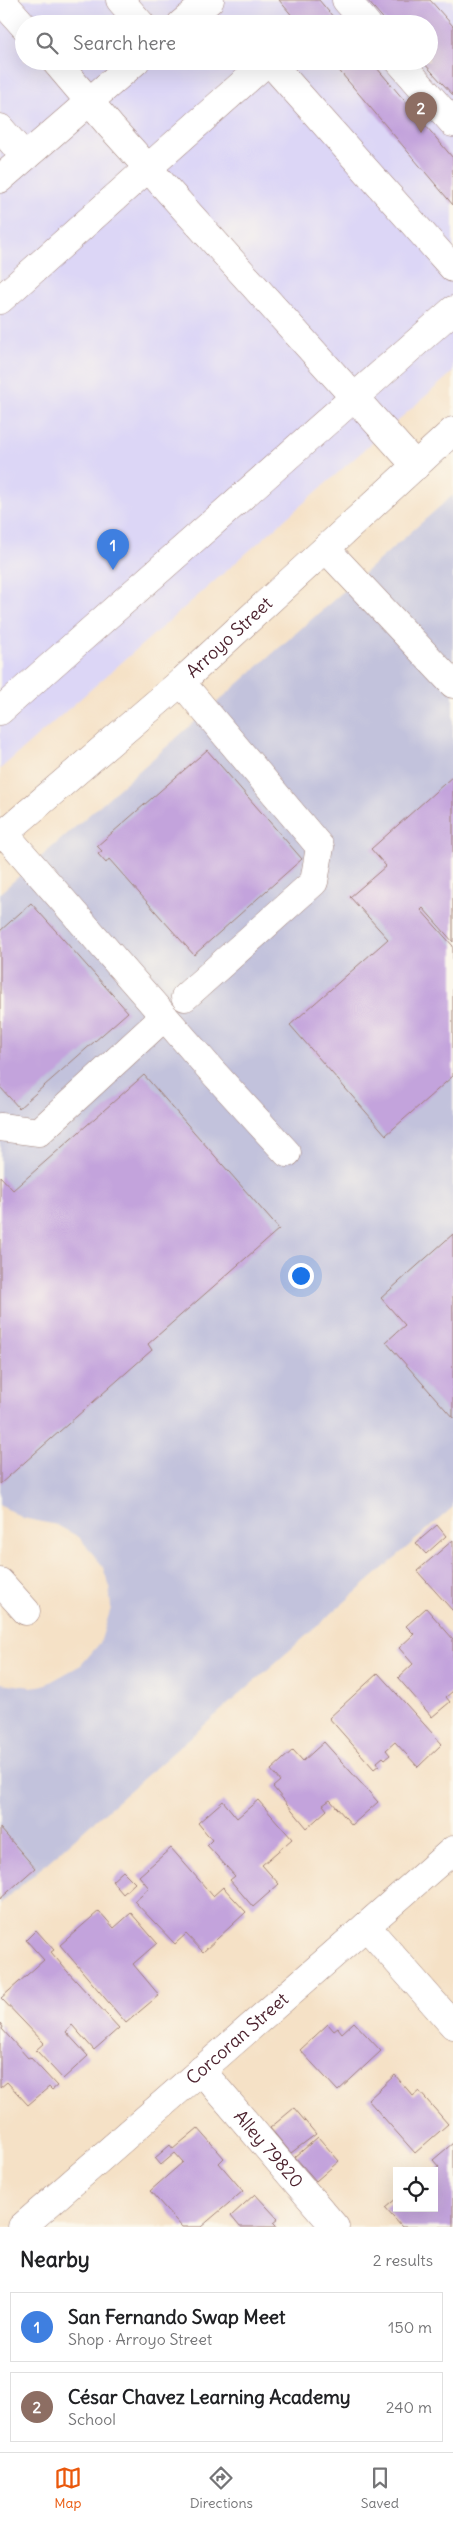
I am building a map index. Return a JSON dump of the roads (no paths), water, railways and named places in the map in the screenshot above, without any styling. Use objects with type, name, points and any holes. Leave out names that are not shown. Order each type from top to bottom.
[{"type":"street","points":[[1,0],[15,16]]},
{"type":"street","points":[[120,0],[133,15]]},
{"type":"street","points":[[192,15],[210,0]]},
{"type":"street","points":[[346,0],[359,15]]},
{"type":"street","points":[[63,70],[148,168],[416,466]]},
{"type":"street","points":[[0,179],[125,70]]},
{"type":"street","points":[[0,300],[258,70]]},
{"type":"street","points":[[276,70],[453,268]]},
{"type":"street","points":[[407,70],[453,123]]},
{"type":"street","points":[[0,128],[25,156]]},
{"type":"street","points":[[0,711],[453,310]]},
{"type":"street","name":"Arroyo Street","points":[[2,835],[181,682],[453,431]]},
{"type":"street","points":[[326,549],[453,684]]},
{"type":"street","points":[[181,682],[320,847],[314,882],[186,997]]},
{"type":"street","points":[[2,835],[287,1153]]},
{"type":"street","points":[[0,1127],[39,1132],[164,1017]]},
{"type":"street","points":[[0,1582],[26,1612]]},
{"type":"street","name":"Corcoran Street","points":[[22,2227],[453,1850]]},
{"type":"street","points":[[366,1926],[453,2025]]},
{"type":"street","name":"Alley 79820","points":[[201,2070],[335,2227]]},
{"type":"place","name":"César Chavez Learning Academy","points":[[421,133]]},
{"type":"place","name":"San Fernando Swap Meet","points":[[113,570]]}]
